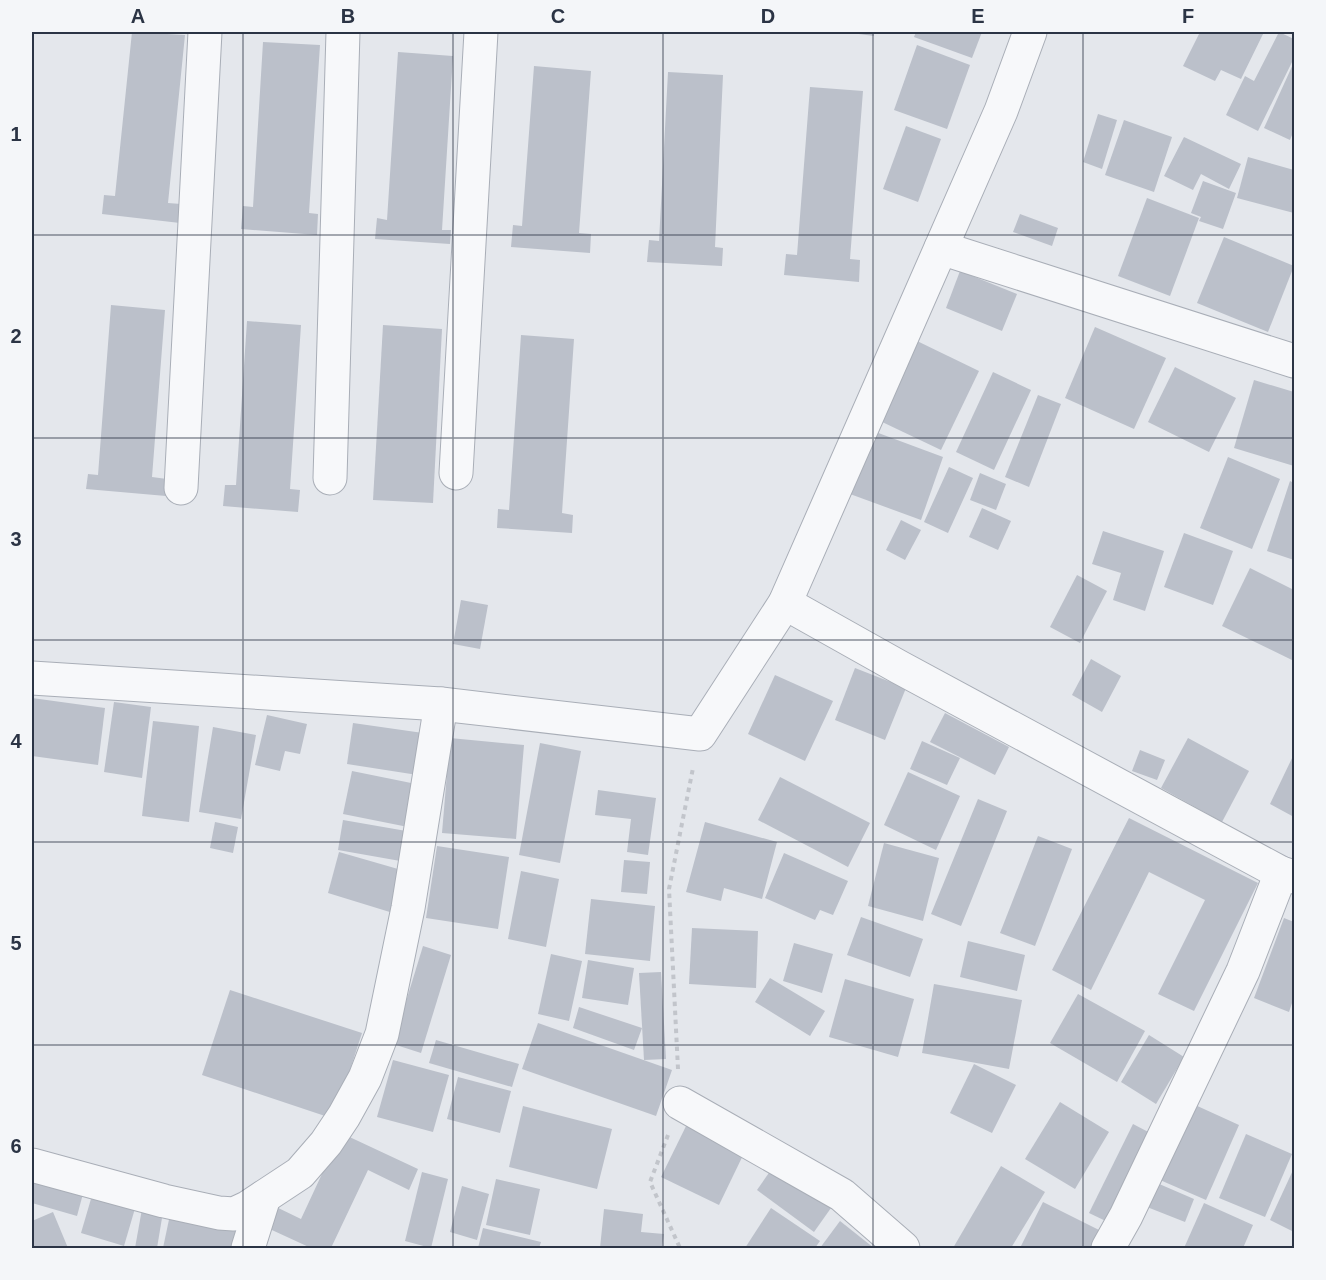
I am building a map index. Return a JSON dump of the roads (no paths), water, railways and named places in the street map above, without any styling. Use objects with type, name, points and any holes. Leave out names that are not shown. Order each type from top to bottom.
[{"type":"street","points":[[181,488],[205,32]]},
{"type":"street","points":[[330,478],[343,32]]},
{"type":"street","points":[[456,473],[481,32]]},
{"type":"street","points":[[32,678],[441,704],[700,734],[785,603],[1001,111],[1030,32]]},
{"type":"street","points":[[941,248],[1294,360]]},
{"type":"street","points":[[785,603],[899,667],[1288,875],[1126,1216],[1108,1248]]},
{"type":"street","points":[[32,1165],[219,1214],[234,1214],[300,1173],[326,1143],[345,1116],[365,1078],[382,1034],[408,908],[441,704]]},
{"type":"street","points":[[680,1103],[842,1196],[903,1248]]},
{"type":"street","points":[[248,1248],[264,1197]]}]
